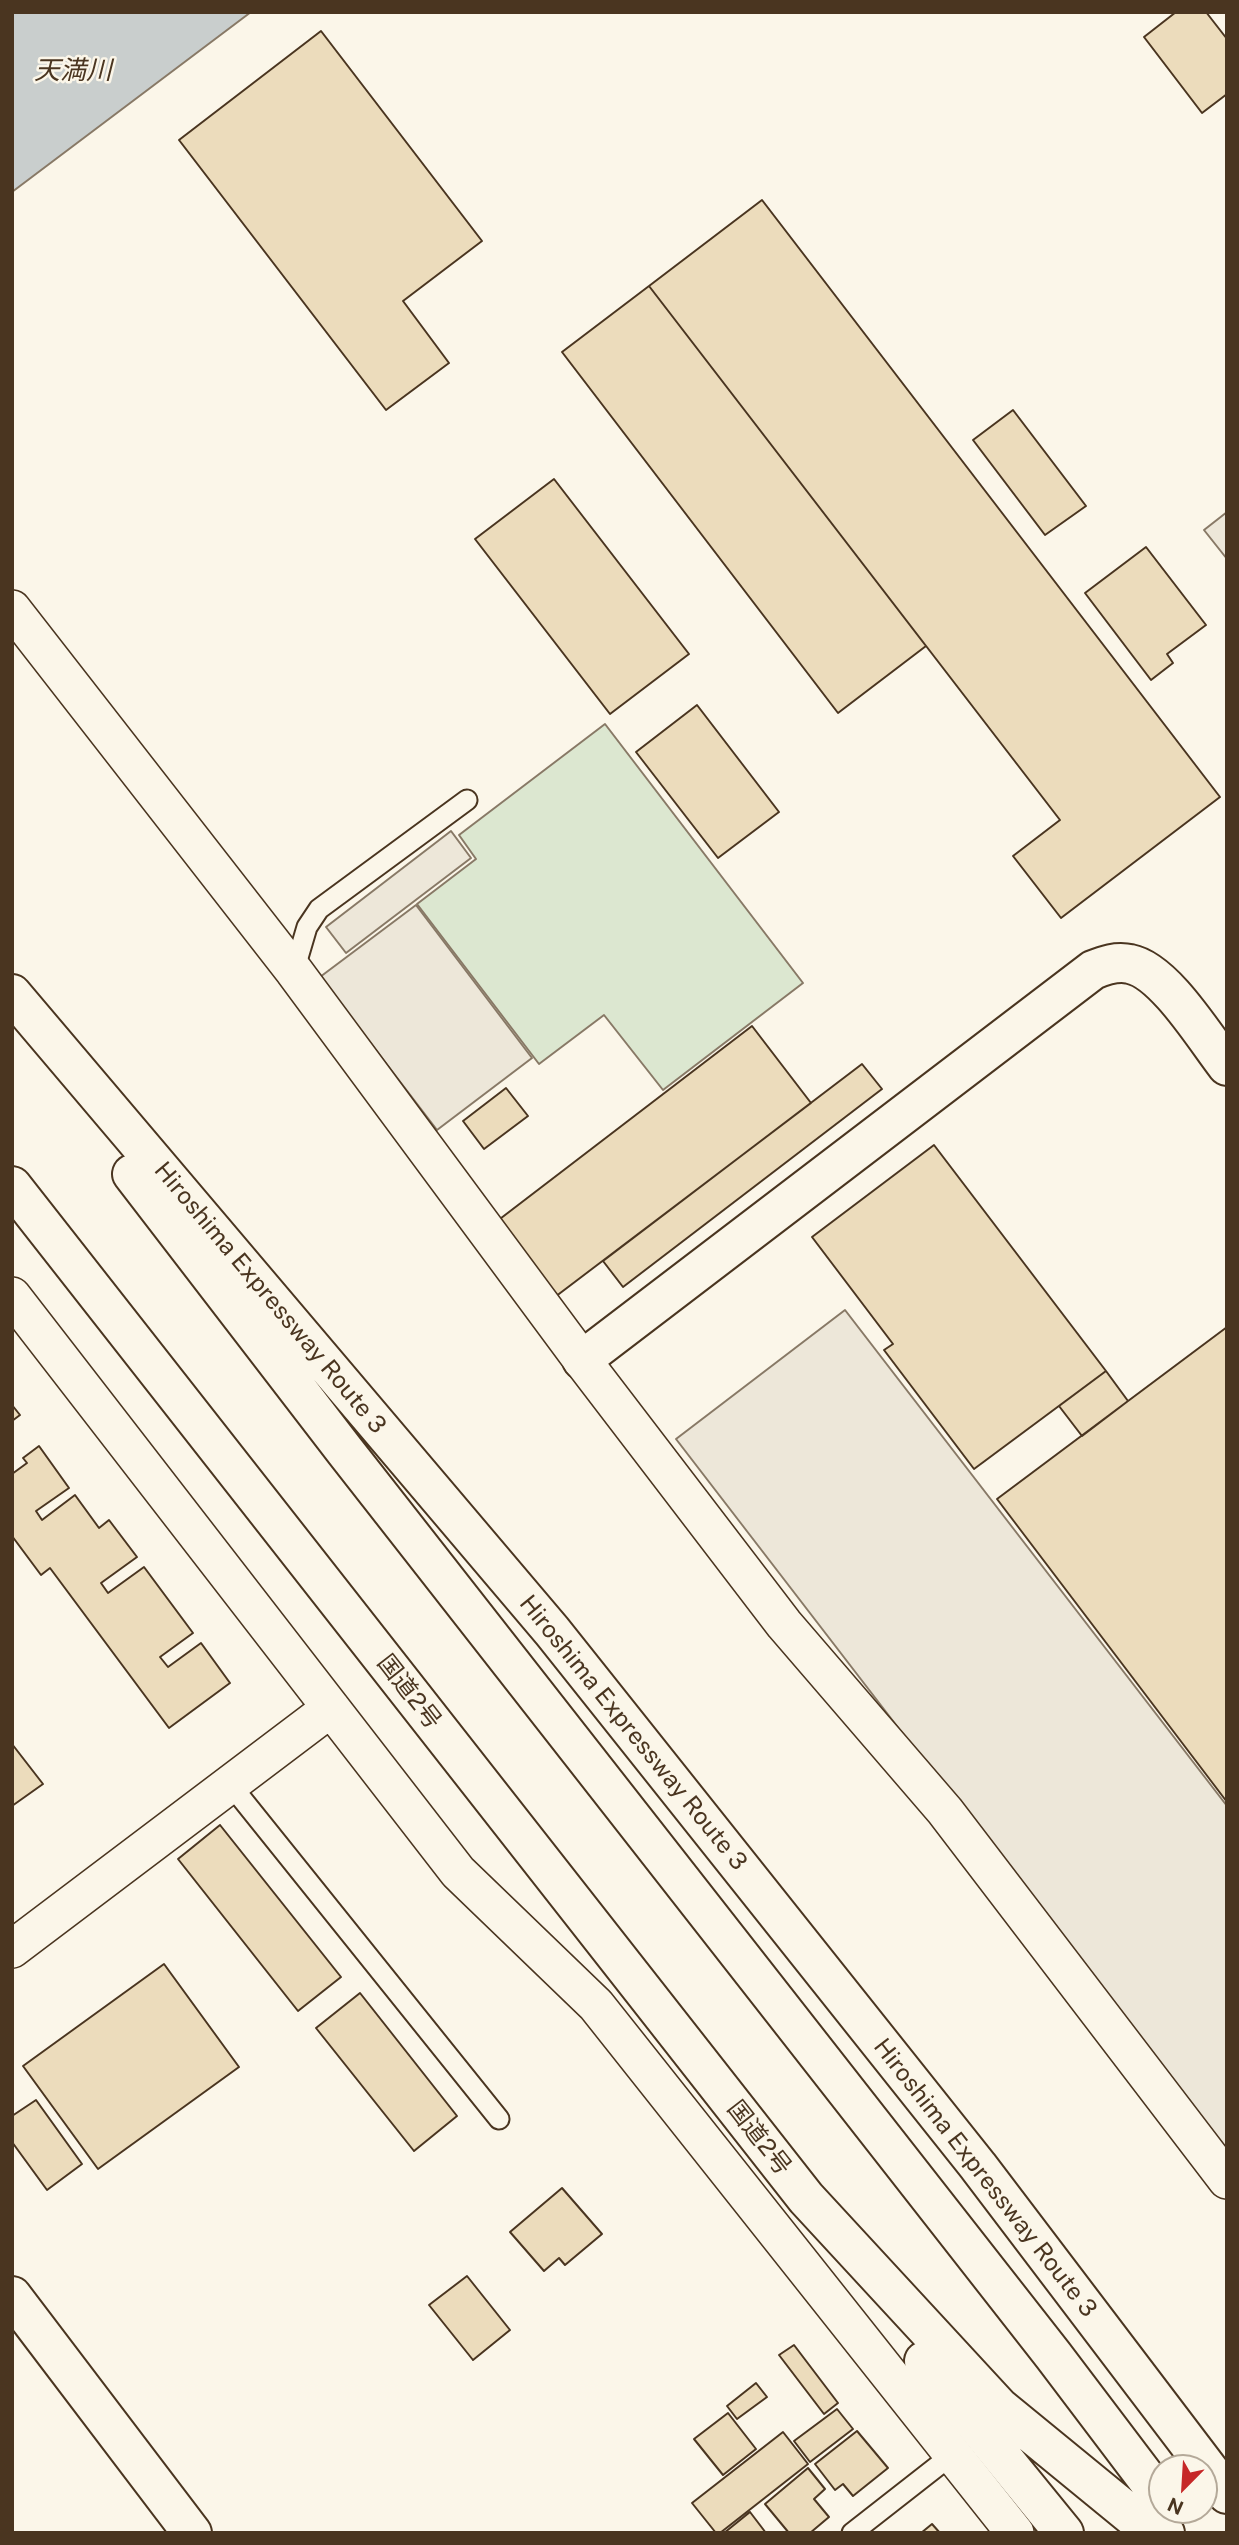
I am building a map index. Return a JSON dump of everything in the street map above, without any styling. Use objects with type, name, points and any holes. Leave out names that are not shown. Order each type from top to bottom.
[{"type":"main road","points":[[582,1360],[1093,970],[1109,963],[1129,963],[1147,970],[1163,983],[1227,1066]]},
{"type":"main road","name":"Hiroshima Expressway Route 3","points":[[12,994],[552,1631],[978,2166],[1227,2494]]},
{"type":"main road","name":"Hiroshima Expressway Route 3","points":[[12,1017],[345,1451],[1148,2481]]},
{"type":"main road","name":"国道2号","points":[[12,1186],[806,2197],[999,2407],[1137,2520],[1165,2533]]},
{"type":"main road","name":"国道2号","points":[[806,2197],[846,2265],[1063,2533]]},
{"type":"main road","points":[[12,2297],[192,2533]]},
{"type":"street","points":[[12,609],[294,971],[582,1360],[784,1624],[945,1811],[1227,2180]]},
{"type":"street","points":[[12,1296],[458,1872],[596,2005],[1016,2533]]},
{"type":"street","points":[[12,1949],[331,1708]]},
{"type":"lane","points":[[294,971],[307,927],[319,909],[467,800]]},
{"type":"lane","points":[[230,1784],[499,2119]]},
{"type":"lane","points":[[852,2533],[953,2454]]},
{"type":"green space","points":[[605,724],[803,983],[663,1090],[604,1015],[539,1064],[417,904],[476,859],[459,835]]},
{"type":"shaded area","points":[[1227,512],[1227,559],[1204,530]]},
{"type":"shaded area","points":[[451,831],[471,858],[346,953],[326,927]]},
{"type":"shaded area","points":[[416,905],[532,1058],[437,1130],[320,977]]},
{"type":"shaded area","points":[[845,1310],[1227,1806],[1227,2155],[676,1439]]},
{"type":"water","name":"天満川","points":[[12,12],[251,12],[12,192]]},
{"type":"building","points":[[1176,12],[1206,12],[1227,39],[1227,94],[1202,113],[1144,37]]},
{"type":"building","points":[[321,31],[482,241],[403,301],[449,363],[386,410],[179,140]]},
{"type":"building","points":[[762,200],[1220,797],[1061,918],[1013,856],[1060,820],[649,286]]},
{"type":"building","points":[[649,286],[926,646],[838,713],[562,352]]},
{"type":"building","points":[[1013,410],[1086,506],[1045,535],[973,440]]},
{"type":"building","points":[[554,479],[689,654],[610,714],[475,539]]},
{"type":"building","points":[[1146,547],[1206,625],[1167,654],[1173,663],[1151,680],[1085,593]]},
{"type":"building","points":[[697,705],[779,812],[718,858],[636,752]]},
{"type":"building","points":[[752,1026],[811,1103],[551,1300],[492,1225]]},
{"type":"building","points":[[862,1064],[882,1089],[623,1287],[603,1261]]},
{"type":"building","points":[[506,1088],[528,1116],[484,1149],[463,1121]]},
{"type":"building","points":[[934,1145],[1106,1371],[974,1469],[884,1350],[893,1344],[812,1237]]},
{"type":"building","points":[[1227,1327],[1227,1802],[997,1499]]},
{"type":"building","points":[[1106,1371],[1128,1401],[1082,1436],[1059,1406]]},
{"type":"building","points":[[12,1405],[20,1415],[12,1421]]},
{"type":"building","points":[[39,1446],[69,1488],[36,1511],[42,1520],[75,1495],[99,1528],[109,1520],[137,1557],[101,1583],[108,1593],[144,1567],[193,1633],[160,1657],[168,1667],[201,1643],[230,1683],[169,1728],[50,1568],[41,1575],[12,1536],[12,1474],[27,1463],[23,1458]]},
{"type":"building","points":[[12,1744],[43,1784],[12,1806]]},
{"type":"building","points":[[220,1825],[341,1977],[298,2011],[178,1859]]},
{"type":"building","points":[[164,1964],[239,2067],[98,2169],[23,2066]]},
{"type":"building","points":[[360,1993],[457,2116],[414,2151],[316,2028]]},
{"type":"building","points":[[36,2100],[82,2164],[47,2190],[12,2142],[12,2116]]},
{"type":"building","points":[[562,2188],[602,2234],[565,2265],[559,2258],[544,2271],[510,2232]]},
{"type":"building","points":[[467,2276],[510,2330],[473,2360],[429,2305]]},
{"type":"building","points":[[794,2345],[838,2403],[824,2414],[779,2355]]},
{"type":"building","points":[[756,2383],[767,2397],[737,2419],[727,2406]]},
{"type":"building","points":[[837,2409],[853,2429],[810,2462],[794,2441]]},
{"type":"building","points":[[728,2413],[756,2449],[723,2475],[694,2439]]},
{"type":"building","points":[[857,2431],[888,2468],[853,2496],[843,2484],[835,2490],[815,2464]]},
{"type":"building","points":[[783,2432],[808,2464],[720,2533],[716,2533],[692,2503]]},
{"type":"building","points":[[808,2468],[825,2489],[814,2499],[829,2517],[810,2533],[789,2533],[765,2504]]},
{"type":"building","points":[[750,2512],[766,2533],[724,2533]]},
{"type":"building","points":[[932,2524],[940,2533],[921,2533]]}]
